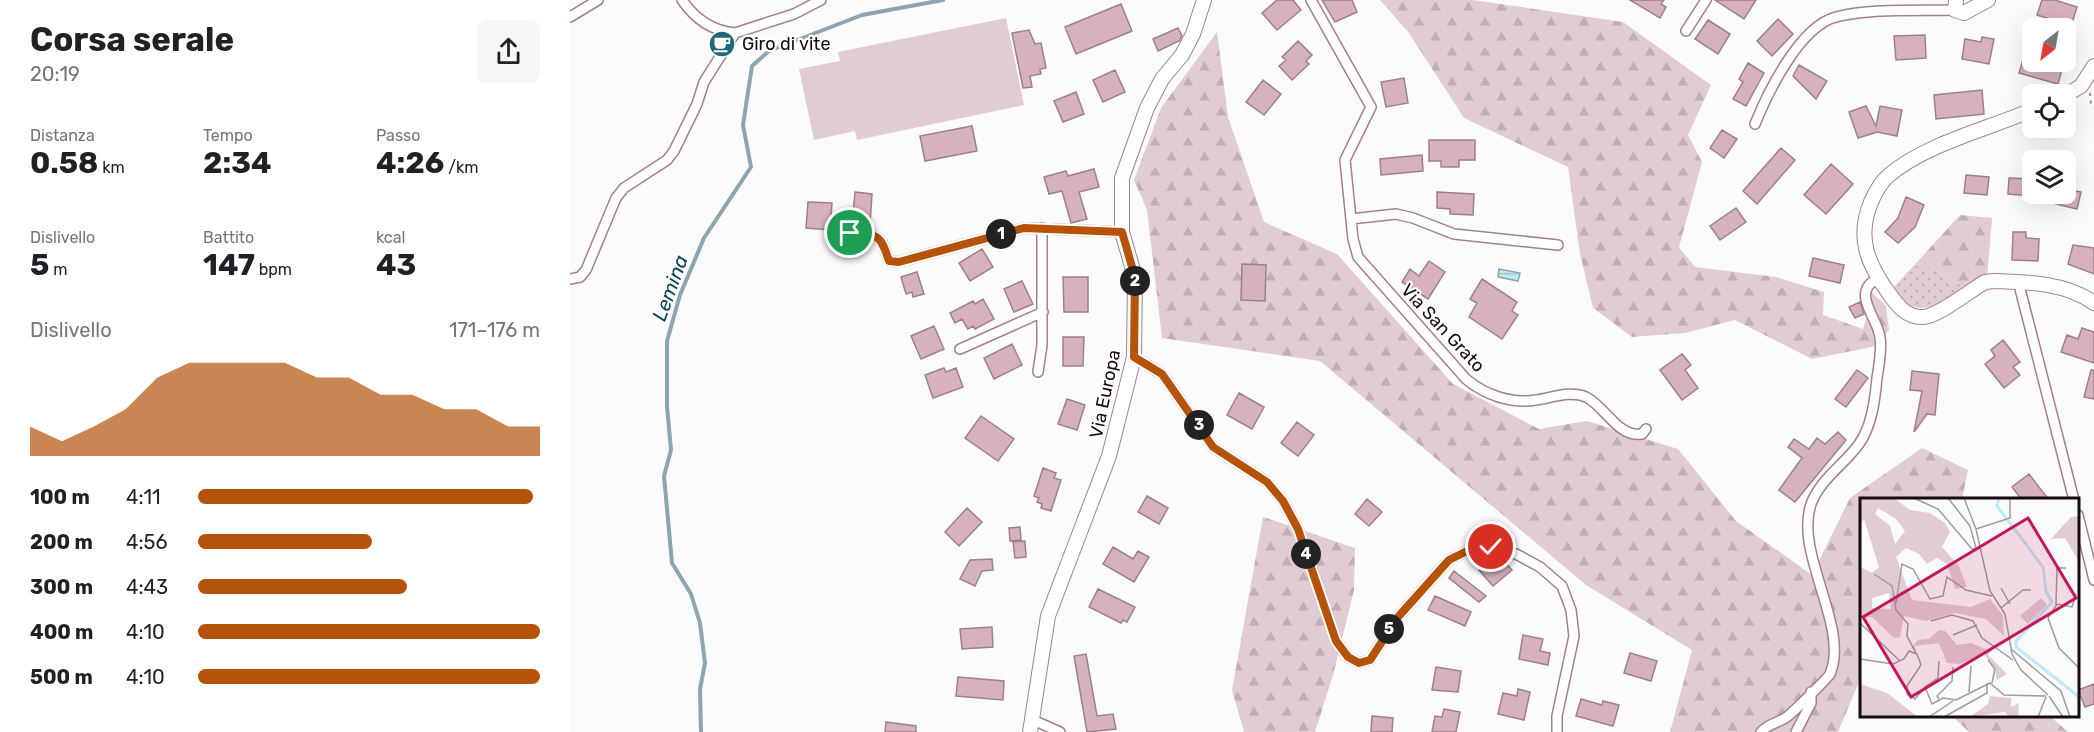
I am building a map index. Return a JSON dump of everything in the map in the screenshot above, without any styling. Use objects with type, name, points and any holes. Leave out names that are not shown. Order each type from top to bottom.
[{"type":"street","points":[[570,17],[598,0]]},
{"type":"street","points":[[682,0],[703,22],[735,33],[794,14],[821,0]]},
{"type":"street","name":"Via Europa","points":[[1039,727],[1048,616],[1109,456],[1134,357],[1135,277],[1122,232],[1122,178],[1147,108],[1162,80],[1182,55],[1193,34],[1204,0]]},
{"type":"street","name":"Via San Grato","points":[[1311,0],[1371,107],[1345,160],[1353,239],[1362,264],[1471,384],[1495,397],[1511,400],[1534,401],[1573,393],[1598,405],[1624,433],[1633,436],[1641,434],[1646,429]]},
{"type":"street","points":[[1686,31],[1706,0]]},
{"type":"street","points":[[1755,124],[1768,93],[1801,41],[1834,17],[1956,5],[1969,12],[1988,0]]},
{"type":"street","points":[[570,279],[580,277],[586,270],[616,198],[624,188],[667,160],[674,151],[697,104],[704,82],[735,33]]},
{"type":"street","points":[[2076,89],[2081,86],[2094,66]]},
{"type":"street","points":[[2022,114],[1926,152],[1888,176],[1873,197],[1864,221],[1864,247],[1878,278],[1905,313],[1929,317],[1985,282],[2018,282],[2077,292],[2094,303]]},
{"type":"street","points":[[1351,219],[1396,214],[1454,234],[1558,245]]},
{"type":"street","points":[[850,233],[876,235],[882,239],[889,261],[899,262],[1004,233],[1042,228],[1122,232]]},
{"type":"street","points":[[1038,372],[1043,312],[1042,228]]},
{"type":"street","points":[[1761,732],[1767,725],[1787,716],[1829,675],[1836,650],[1811,548],[1810,506],[1827,476],[1854,450],[1869,426],[1877,380],[1880,337],[1865,302],[1865,291],[1869,283],[1878,278]]},
{"type":"street","points":[[2018,282],[2072,498]]},
{"type":"street","points":[[960,350],[1043,312]]},
{"type":"street","points":[[1134,357],[1162,374],[1213,447],[1267,482],[1283,501],[1298,529],[1336,641],[1348,657],[1359,663],[1370,660],[1398,617],[1449,560],[1469,550],[1491,547],[1516,554],[1540,567],[1562,586],[1571,610],[1574,636],[1557,716],[1557,732]]},
{"type":"street","points":[[2079,519],[2094,580]]},
{"type":"street","points":[[1796,732],[1811,703],[1811,692]]},
{"type":"street","points":[[1039,727],[1060,732]]},
{"type":"green space","points":[[1380,0],[1473,0],[1623,22],[1711,85],[1688,135],[1702,162],[1679,247],[1695,267],[1776,277],[1824,292],[1823,315],[1863,329],[1867,316],[1860,290],[1863,284],[1886,306],[1889,330],[1876,346],[1812,359],[1735,320],[1685,333],[1632,337],[1593,308],[1580,254],[1568,167],[1464,118],[1409,33]]},
{"type":"green space","points":[[1006,18],[1024,105],[857,140],[855,131],[814,140],[799,69],[840,61],[838,52]]},
{"type":"green space","points":[[1217,32],[1228,117],[1264,222],[1337,254],[1453,384],[1539,429],[1587,421],[1678,449],[1736,521],[1812,575],[1850,498],[1922,448],[1968,470],[1962,498],[1860,498],[1860,679],[1838,732],[1670,732],[1692,650],[1586,585],[1320,361],[1162,338],[1147,210],[1134,180],[1161,108]]},
{"type":"green space","points":[[1960,215],[1992,218],[1987,278],[1964,287],[1918,261]]},
{"type":"green space","points":[[1918,261],[1964,287],[1937,305],[1923,308],[1905,305],[1893,288]]},
{"type":"green space","points":[[1263,517],[1355,548],[1354,590],[1333,675],[1315,732],[1244,732],[1232,690]]},
{"type":"green space","points":[[1953,717],[2051,717],[2068,732],[1969,732]]},
{"type":"water","points":[[1499,269],[1520,273],[1518,281],[1498,277]]},
{"type":"building","points":[[1277,0],[1293,0],[1301,10],[1277,30],[1262,13]]},
{"type":"building","points":[[1322,0],[1352,0],[1357,12],[1335,22]]},
{"type":"building","points":[[1630,0],[1664,0],[1661,4],[1666,7],[1660,18]]},
{"type":"building","points":[[1715,0],[1756,0],[1744,19]]},
{"type":"building","points":[[2042,0],[2055,0],[2077,7],[2074,18],[2046,18],[2037,15]]},
{"type":"building","points":[[1121,4],[1132,31],[1076,54],[1065,27]]},
{"type":"building","points":[[1778,19],[1793,34],[1772,56],[1757,41]]},
{"type":"building","points":[[1708,20],[1730,34],[1718,54],[1695,39]]},
{"type":"building","points":[[1178,28],[1182,36],[1179,41],[1158,51],[1153,39]]},
{"type":"building","points":[[1029,30],[1035,44],[1041,43],[1046,68],[1040,69],[1041,74],[1030,76],[1032,87],[1023,88],[1012,33]]},
{"type":"building","points":[[1925,35],[1926,58],[1896,60],[1894,36]]},
{"type":"building","points":[[1982,37],[1994,39],[1989,64],[1962,59],[1965,39],[1981,42]]},
{"type":"building","points":[[1298,41],[1312,55],[1306,61],[1309,64],[1292,80],[1279,66],[1286,60],[1282,57]]},
{"type":"building","points":[[1748,63],[1764,73],[1746,106],[1733,99],[1743,82],[1739,79]]},
{"type":"building","points":[[2022,63],[2022,72],[2061,72],[2058,84],[2019,73]]},
{"type":"building","points":[[1799,65],[1827,81],[1816,99],[1793,76]]},
{"type":"building","points":[[1115,70],[1125,92],[1103,102],[1093,80]]},
{"type":"building","points":[[1404,78],[1408,103],[1386,107],[1381,82]]},
{"type":"building","points":[[1263,80],[1281,94],[1264,115],[1246,102]]},
{"type":"building","points":[[1982,90],[1984,114],[1936,119],[1934,95]]},
{"type":"building","points":[[1076,92],[1084,114],[1063,122],[1054,101]]},
{"type":"building","points":[[1866,106],[1876,126],[1880,106],[1902,110],[1897,136],[1877,132],[1858,138],[1849,112]]},
{"type":"building","points":[[972,126],[977,151],[925,161],[920,136]]},
{"type":"building","points":[[1722,130],[1737,139],[1724,158],[1710,148]]},
{"type":"building","points":[[1429,140],[1475,140],[1475,160],[1459,160],[1459,167],[1441,167],[1441,161],[1429,161]]},
{"type":"building","points":[[1781,148],[1795,160],[1757,204],[1743,191]]},
{"type":"building","points":[[1422,155],[1423,171],[1381,175],[1380,159]]},
{"type":"building","points":[[1831,164],[1853,184],[1826,214],[1804,195]]},
{"type":"building","points":[[1094,169],[1099,187],[1079,192],[1087,219],[1071,223],[1062,191],[1049,194],[1044,177],[1066,171],[1068,176]]},
{"type":"building","points":[[1966,175],[1989,177],[1987,195],[1964,193]]},
{"type":"building","points":[[2009,178],[2022,179],[2022,195],[2008,194]]},
{"type":"building","points":[[2076,191],[2081,192],[2077,209],[2056,204],[2076,204]]},
{"type":"building","points":[[855,192],[872,194],[870,225],[852,224]]},
{"type":"building","points":[[1437,192],[1474,194],[1473,215],[1450,214],[1450,209],[1437,208]]},
{"type":"building","points":[[1906,197],[1924,205],[1915,227],[1898,243],[1885,232],[1898,218]]},
{"type":"building","points":[[808,202],[832,203],[830,230],[806,228]]},
{"type":"building","points":[[1736,208],[1746,222],[1720,240],[1710,226]]},
{"type":"building","points":[[2013,232],[2026,232],[2026,238],[2039,239],[2038,261],[2012,260]]},
{"type":"building","points":[[2073,245],[2094,248],[2094,274],[2068,264]]},
{"type":"building","points":[[982,249],[993,267],[970,281],[959,263]]},
{"type":"building","points":[[1813,258],[1844,265],[1840,283],[1809,276]]},
{"type":"building","points":[[1429,261],[1445,272],[1428,299],[1402,282],[1410,269],[1419,276]]},
{"type":"building","points":[[1242,264],[1266,265],[1265,301],[1241,300]]},
{"type":"building","points":[[917,272],[924,294],[913,297],[912,292],[906,294],[901,277]]},
{"type":"building","points":[[1063,277],[1088,277],[1088,312],[1064,312]]},
{"type":"building","points":[[1482,279],[1517,302],[1512,311],[1518,315],[1502,339],[1469,317],[1477,303],[1470,299]]},
{"type":"building","points":[[1022,281],[1033,304],[1014,312],[1004,289]]},
{"type":"building","points":[[983,299],[994,319],[975,329],[973,326],[968,329],[962,319],[955,323],[950,313],[973,301],[975,304]]},
{"type":"building","points":[[1860,302],[1864,314],[1855,318],[1849,307]]},
{"type":"building","points":[[934,326],[944,349],[921,359],[911,336]]},
{"type":"building","points":[[2082,328],[2094,332],[2094,363],[2061,352],[2067,335],[2078,339]]},
{"type":"building","points":[[1063,337],[1084,337],[1083,366],[1063,366]]},
{"type":"building","points":[[2003,340],[2020,362],[2013,367],[2020,375],[2004,388],[1985,364],[1995,356],[1991,350]]},
{"type":"building","points":[[1012,344],[1022,365],[994,379],[984,358]]},
{"type":"building","points":[[1682,354],[1691,365],[1685,370],[1698,388],[1682,400],[1660,370]]},
{"type":"building","points":[[944,368],[946,372],[956,368],[963,387],[933,398],[925,375]]},
{"type":"building","points":[[1857,370],[1868,378],[1846,407],[1835,399]]},
{"type":"building","points":[[2091,370],[2094,370],[2094,399],[2084,397]]},
{"type":"building","points":[[1912,371],[1939,374],[1935,415],[1927,414],[1914,432],[1922,391],[1910,390]]},
{"type":"building","points":[[1239,393],[1264,407],[1252,429],[1227,415]]},
{"type":"building","points":[[1067,399],[1085,405],[1077,430],[1058,424]]},
{"type":"building","points":[[981,416],[1014,439],[998,461],[965,438]]},
{"type":"building","points":[[1297,422],[1314,435],[1298,456],[1281,443]]},
{"type":"building","points":[[1838,432],[1846,440],[1795,502],[1779,490],[1802,458],[1788,447],[1794,439],[1809,449],[1817,438],[1825,444]]},
{"type":"building","points":[[1043,468],[1056,473],[1054,478],[1061,480],[1051,511],[1041,508],[1042,504],[1037,502],[1039,498],[1034,496]]},
{"type":"building","points":[[2029,474],[2047,498],[2020,498],[2012,487]]},
{"type":"building","points":[[1147,496],[1168,508],[1159,524],[1138,512]]},
{"type":"building","points":[[1367,499],[1382,512],[1369,526],[1355,514]]},
{"type":"building","points":[[967,508],[982,522],[959,546],[945,532]]},
{"type":"building","points":[[1020,527],[1021,540],[1010,541],[1009,528]]},
{"type":"building","points":[[1025,541],[1026,557],[1015,558],[1013,542]]},
{"type":"building","points":[[1113,547],[1133,559],[1138,551],[1149,557],[1134,582],[1103,564]]},
{"type":"building","points":[[1500,557],[1512,570],[1493,586],[1479,570],[1492,559],[1494,562]]},
{"type":"building","points":[[992,559],[993,570],[982,571],[975,586],[960,579],[970,560]]},
{"type":"building","points":[[1454,571],[1486,596],[1479,602],[1449,578]]},
{"type":"building","points":[[1098,589],[1135,607],[1127,622],[1123,620],[1121,623],[1089,607]]},
{"type":"building","points":[[1435,596],[1471,612],[1465,626],[1428,610]]},
{"type":"building","points":[[992,627],[993,647],[962,649],[960,629]]},
{"type":"building","points":[[1523,635],[1543,639],[1540,651],[1550,653],[1548,665],[1519,659]]},
{"type":"building","points":[[1630,653],[1657,661],[1651,681],[1624,673]]},
{"type":"building","points":[[1086,654],[1097,716],[1113,714],[1116,729],[1087,732],[1074,656]]},
{"type":"building","points":[[1436,667],[1461,671],[1458,692],[1432,690]]},
{"type":"building","points":[[958,677],[1004,681],[1003,700],[956,696]]},
{"type":"building","points":[[2094,684],[2094,704],[2085,707],[2079,690]]},
{"type":"building","points":[[1518,689],[1530,692],[1524,720],[1498,714],[1503,693],[1517,696]]},
{"type":"building","points":[[1581,699],[1602,705],[1603,701],[1619,705],[1613,726],[1576,716]]},
{"type":"building","points":[[1444,709],[1460,712],[1456,732],[1432,732],[1435,716],[1442,717]]},
{"type":"building","points":[[1372,716],[1393,718],[1392,732],[1371,732]]},
{"type":"building","points":[[886,722],[916,726],[916,732],[885,732]]},
{"type":"waterway","name":"Lemina","points":[[701,732],[700,689],[705,663],[700,623],[691,594],[672,563],[664,476],[671,450],[667,406],[667,341],[680,295],[704,238],[751,167],[743,125],[752,66],[769,51],[862,15],[943,0]]},
{"type":"place","name":"Giro di vite","points":[[722,44]]},
{"type":"route","points":[[850,233],[876,235],[882,239],[889,261],[899,262],[1024,228],[1122,232],[1135,277],[1134,357],[1162,374],[1213,447],[1267,482],[1283,501],[1298,529],[1336,641],[1348,657],[1359,663],[1370,660],[1398,617],[1449,560],[1469,550],[1491,547]]}]
